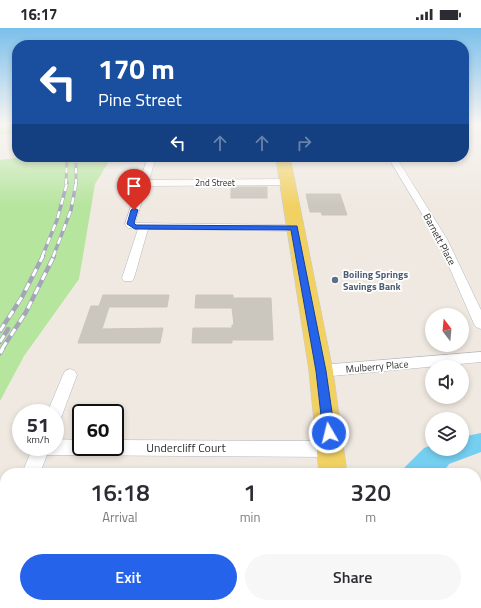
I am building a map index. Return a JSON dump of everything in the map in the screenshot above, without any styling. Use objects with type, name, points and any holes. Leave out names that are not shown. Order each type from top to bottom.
[{"type":"main road","points":[[284,162],[321,371],[331,449],[332,468]]},
{"type":"street","points":[[150,162],[130,224],[135,227],[295,228]]},
{"type":"street","name":"Barnett Place","points":[[395,162],[442,239],[481,324]]},
{"type":"street","name":"2nd Street","points":[[143,183],[288,182]]},
{"type":"street","points":[[128,278],[144,227]]},
{"type":"street","name":"Mulberry Place","points":[[321,371],[481,357]]},
{"type":"street","points":[[59,404],[70,375]]},
{"type":"street","name":"Undercliff Court","points":[[64,447],[331,449]]},
{"type":"street","points":[[33,468],[38,456]]},
{"type":"green space","points":[[12,158],[12,162],[109,162],[95,184],[79,279],[24,356],[0,401],[0,160]]},
{"type":"water","points":[[481,433],[481,452],[449,464],[446,468],[404,468],[424,448],[425,456],[469,456],[469,436]]},
{"type":"building","points":[[231,187],[267,187],[267,198],[231,198]]},
{"type":"building","points":[[306,194],[340,194],[347,215],[322,215],[321,212],[310,212]]},
{"type":"building","points":[[103,295],[169,295],[167,307],[109,307],[102,329],[163,328],[160,343],[78,343],[91,306],[99,306]]},
{"type":"building","points":[[196,295],[233,295],[233,298],[271,298],[273,340],[232,340],[232,343],[192,343],[193,328],[232,328],[232,325],[234,325],[232,308],[195,308]]},
{"type":"railway","points":[[66,184],[67,162]]},
{"type":"railway","points":[[76,162],[76,183]]},
{"type":"railway","points":[[42,257],[57,220],[67,183]]},
{"type":"railway","points":[[53,257],[71,210],[76,183]]},
{"type":"railway","points":[[0,331],[22,297],[43,256]]},
{"type":"railway","points":[[2,349],[26,312],[54,256]]},
{"type":"railway","points":[[0,342],[8,329]]},
{"type":"railway","points":[[0,353],[3,348]]},
{"type":"place","name":"Boiling Springs Savings Bank","points":[[335,280]]},
{"type":"route","points":[[134,210],[130,224],[135,227],[295,228],[310,318],[321,371],[329,433]]}]
